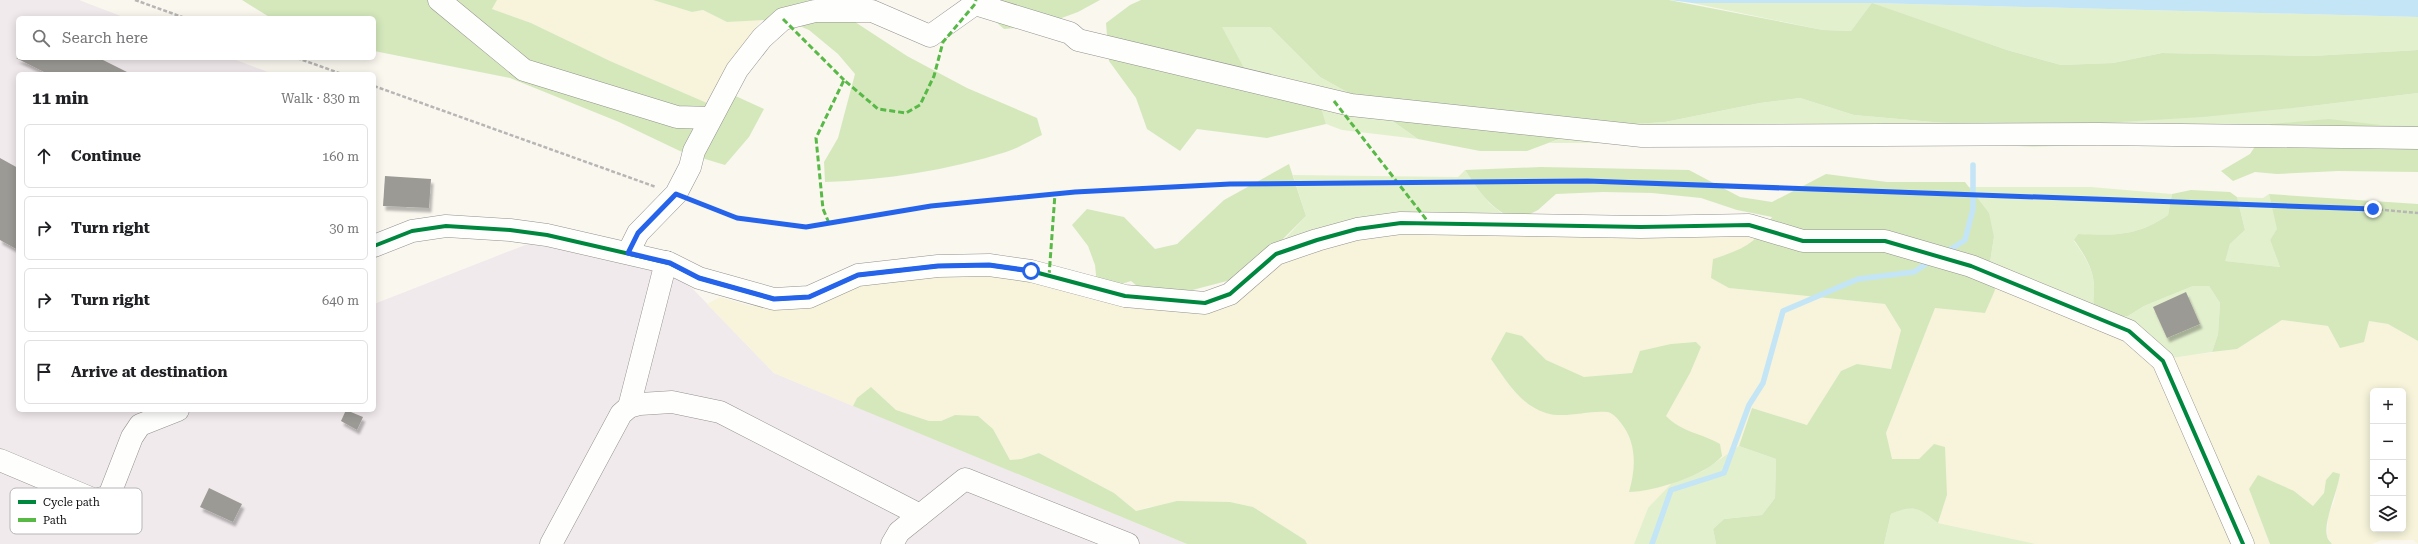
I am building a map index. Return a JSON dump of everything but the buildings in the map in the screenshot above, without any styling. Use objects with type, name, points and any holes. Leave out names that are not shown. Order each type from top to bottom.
[{"type":"street","points":[[439,0],[524,70],[676,116],[711,118]]},
{"type":"street","points":[[628,253],[638,233],[676,194],[690,168],[694,151],[737,70],[762,38],[783,19],[815,11],[872,11],[930,36],[975,4],[1070,33],[1078,40],[1350,105],[1642,136],[2098,134],[2418,138]]},
{"type":"street","points":[[376,245],[412,231],[446,226],[472,227],[547,236],[666,262],[699,278],[774,299],[809,297],[858,275],[938,266],[989,265],[1031,271],[1125,296],[1205,303],[1230,294],[1276,254],[1316,240],[1357,229],[1401,223],[1641,227],[1748,225],[1802,241],[1885,241],[1971,266],[2129,332],[2163,361],[2243,544]]},
{"type":"street","points":[[629,407],[666,262]]},
{"type":"street","points":[[551,544],[621,414],[629,407],[640,404],[672,402],[720,412],[920,515]]},
{"type":"street","points":[[112,488],[132,437],[140,424],[174,412]]},
{"type":"street","points":[[0,460],[66,488]]},
{"type":"street","points":[[892,544],[899,532],[964,479],[1128,544]]},
{"type":"path","points":[[135,0],[179,16]]},
{"type":"path","points":[[303,60],[336,72]]},
{"type":"path","points":[[376,87],[676,194],[737,218],[806,227],[931,206],[1075,192],[1230,184],[1587,181],[2373,209],[2418,213]]},
{"type":"shaded area","points":[[0,0],[79,0],[121,16],[16,16],[16,60],[236,60],[268,72],[16,72],[16,412],[376,412],[376,303],[548,236],[669,273],[693,289],[774,373],[1187,544],[0,544]]},
{"type":"shaded area","points":[[497,0],[653,0],[692,12],[703,10],[727,22],[762,19],[729,65],[707,103],[610,61],[531,23],[492,9]]},
{"type":"shaded area","points":[[1403,232],[1758,237],[1753,243],[1741,250],[1713,259],[1729,288],[1885,304],[1901,330],[1891,369],[1857,364],[1807,425],[1752,408],[1739,446],[1648,508],[1634,544],[1307,544],[1305,540],[1253,507],[1230,502],[1204,502],[1149,507],[1136,511],[1114,493],[1039,453],[1021,459],[1010,460],[993,429],[955,415],[941,421],[929,421],[896,410],[871,388],[857,398],[853,406],[774,373],[707,304],[720,297],[751,306],[810,304],[860,283],[989,271],[1050,285],[1086,298],[1126,306],[1186,312],[1284,261],[1360,237]]},
{"type":"shaded area","points":[[1993,281],[2128,339],[2157,364],[2232,544],[2036,544],[1938,523],[1947,495],[1934,444],[1919,459],[1891,459],[1886,433],[1935,308],[1985,313]]},
{"type":"shaded area","points":[[2282,320],[2328,326],[2369,321],[2388,324],[2418,341],[2418,544],[2413,540],[2382,540],[2372,544],[2332,544],[2327,536],[2328,516],[2334,502],[2340,475],[2326,480],[2324,493],[2313,506],[2294,491],[2249,489],[2270,544],[2254,544],[2172,358],[2237,349]]},
{"type":"green space","points":[[242,0],[497,0],[492,9],[531,23],[610,61],[707,103],[716,87],[764,109],[749,137],[725,165],[682,152],[619,122],[510,78],[376,51],[376,16],[268,16]]},
{"type":"green space","points":[[653,0],[850,0],[849,18],[907,56],[967,88],[1037,118],[1042,135],[1006,152],[939,169],[871,179],[825,182],[824,162],[838,138],[855,74],[838,54],[809,30],[783,19],[727,22],[703,10],[692,12]]},
{"type":"green space","points":[[988,0],[1100,0],[1078,12],[1040,26],[1004,29],[988,15]]},
{"type":"green space","points":[[1141,0],[1669,0],[1823,30],[1851,31],[1872,3],[2007,50],[2061,65],[2113,63],[2162,53],[2312,56],[2418,50],[2418,93],[2203,117],[2036,127],[1933,122],[1854,115],[1800,98],[1760,103],[1665,122],[1591,127],[1527,151],[1480,151],[1418,139],[1367,103],[1320,77],[1270,27],[1222,27],[1250,79],[1317,95],[1326,124],[1267,138],[1197,129],[1180,151],[1147,129],[1136,98],[1109,61],[1106,23],[1130,5]]},
{"type":"green space","points":[[1692,3],[1872,3],[2418,17],[2418,50],[2312,56],[2162,53],[2113,63],[2061,65],[2007,50],[1872,4],[1851,31],[1823,30]]},
{"type":"green space","points":[[1221,27],[1270,27],[1320,77],[1367,103],[1418,139],[1342,130],[1326,124],[1316,95],[1250,79]]},
{"type":"green space","points":[[2418,93],[2418,126],[2270,124],[2256,144],[2103,144],[2032,147],[1961,142],[1549,143],[1591,127],[1665,122],[1760,103],[1800,98],[1854,115],[1933,122],[2121,121],[2303,107]]},
{"type":"green space","points":[[2329,119],[2381,125],[2418,126],[2418,172],[2338,171],[2277,174],[2255,172],[2233,181],[2221,171],[2250,154],[2270,124]]},
{"type":"green space","points":[[1289,164],[1306,216],[1246,276],[1181,293],[1137,286],[1131,281],[1109,288],[1097,284],[1095,265],[1088,246],[1072,225],[1087,209],[1124,217],[1155,249],[1177,244],[1224,200]]},
{"type":"green space","points":[[1541,167],[1689,170],[1740,197],[1772,202],[1826,174],[1887,182],[1965,182],[1989,213],[1994,237],[1990,262],[1995,290],[1985,313],[1935,308],[1886,433],[1892,459],[1919,459],[1934,444],[1945,447],[1947,495],[1938,523],[1921,511],[1911,508],[1891,514],[1884,544],[1716,544],[1713,529],[1724,519],[1762,515],[1775,498],[1776,459],[1739,446],[1752,408],[1807,425],[1841,371],[1857,364],[1891,369],[1901,330],[1885,304],[1729,288],[1711,278],[1713,259],[1747,245],[1760,234],[1772,217],[1737,210],[1701,198],[1652,193],[1603,192],[1556,194],[1538,210],[1518,220],[1493,206],[1481,193],[1465,170]]},
{"type":"green space","points":[[1465,170],[1489,203],[1504,215],[1280,244],[1306,216],[1293,175],[1458,177]]},
{"type":"green space","points":[[1969,187],[2091,187],[2172,194],[2168,215],[2146,227],[2125,233],[2103,235],[2078,234],[2074,241],[2085,258],[2093,276],[2093,302],[2095,310],[1991,269],[1990,262],[1994,237]]},
{"type":"green space","points":[[2191,190],[2230,192],[2237,197],[2245,230],[2230,244],[2225,261],[2280,267],[2270,240],[2277,229],[2269,194],[2418,204],[2418,341],[2388,324],[2369,321],[2364,342],[2340,348],[2328,326],[2282,320],[2237,349],[2212,352],[2218,334],[2220,303],[2209,286],[2193,286],[2144,306],[2128,316],[2114,317],[2095,310],[2093,302],[2093,276],[2085,257],[2074,240],[2078,234],[2103,235],[2125,233],[2146,227],[2168,215],[2172,194]]},
{"type":"green space","points":[[2269,194],[2278,229],[2270,240],[2280,267],[2224,261],[2230,244],[2245,230],[2237,197],[2263,198]]},
{"type":"green space","points":[[2193,286],[2209,286],[2220,303],[2218,334],[2212,352],[2172,358],[2114,317],[2128,316],[2144,306]]},
{"type":"green space","points":[[1506,332],[1522,336],[1546,360],[1584,377],[1632,373],[1640,351],[1671,344],[1696,342],[1701,347],[1690,373],[1666,416],[1678,426],[1720,444],[1722,456],[1705,470],[1692,476],[1665,486],[1629,492],[1633,474],[1634,456],[1630,439],[1621,423],[1609,412],[1553,415],[1537,409],[1521,398],[1514,391],[1491,359]]},
{"type":"green space","points":[[871,387],[896,410],[929,421],[941,421],[955,415],[978,416],[993,429],[1010,460],[1021,459],[1039,453],[1114,493],[1136,511],[1177,501],[1230,502],[1253,507],[1305,540],[1307,544],[1187,544],[853,406],[857,398]]},
{"type":"green space","points":[[1739,446],[1776,459],[1775,498],[1762,515],[1724,519],[1713,529],[1716,544],[1634,544],[1648,508],[1672,483],[1703,471]]},
{"type":"green space","points":[[2333,472],[2340,474],[2326,530],[2327,537],[2332,544],[2270,544],[2249,489],[2258,475],[2294,491],[2313,506],[2324,493],[2326,480]]},
{"type":"green space","points":[[1906,507],[1925,511],[1938,523],[2036,544],[1884,544],[1891,514]]},
{"type":"water","points":[[1670,0],[2418,0],[2418,17],[1872,3],[1692,3]]},
{"type":"waterway","points":[[1945,253],[1965,240],[1973,209],[1973,165]]},
{"type":"waterway","points":[[1652,544],[1671,490],[1724,473],[1749,405],[1763,383],[1783,311],[1858,279],[1914,272],[1929,262]]},
{"type":"marked path","points":[[829,223],[823,209],[816,138],[844,80],[878,109],[906,113],[920,105],[934,76],[943,42],[975,4],[976,0]]},
{"type":"marked path","points":[[783,19],[844,80]]},
{"type":"marked path","points":[[1334,101],[1429,223]]},
{"type":"marked path","points":[[1049,276],[1055,194]]},
{"type":"cycle path","points":[[376,245],[412,231],[446,226],[510,230],[547,235],[669,263],[699,278],[774,299],[809,297],[858,275],[938,266],[989,265],[1031,271],[1125,296],[1205,303],[1230,294],[1276,254],[1317,240],[1357,229],[1401,223],[1641,227],[1749,225],[1803,241],[1885,241],[1971,266],[2129,331],[2163,361],[2243,544]]},
{"type":"route","points":[[1031,271],[989,265],[938,266],[858,275],[838,286],[809,297],[774,299],[730,288],[699,278],[670,263],[628,253],[638,233],[676,194],[737,218],[806,227],[931,206],[1075,192],[1230,184],[1398,184],[1587,181],[2373,209]]}]
